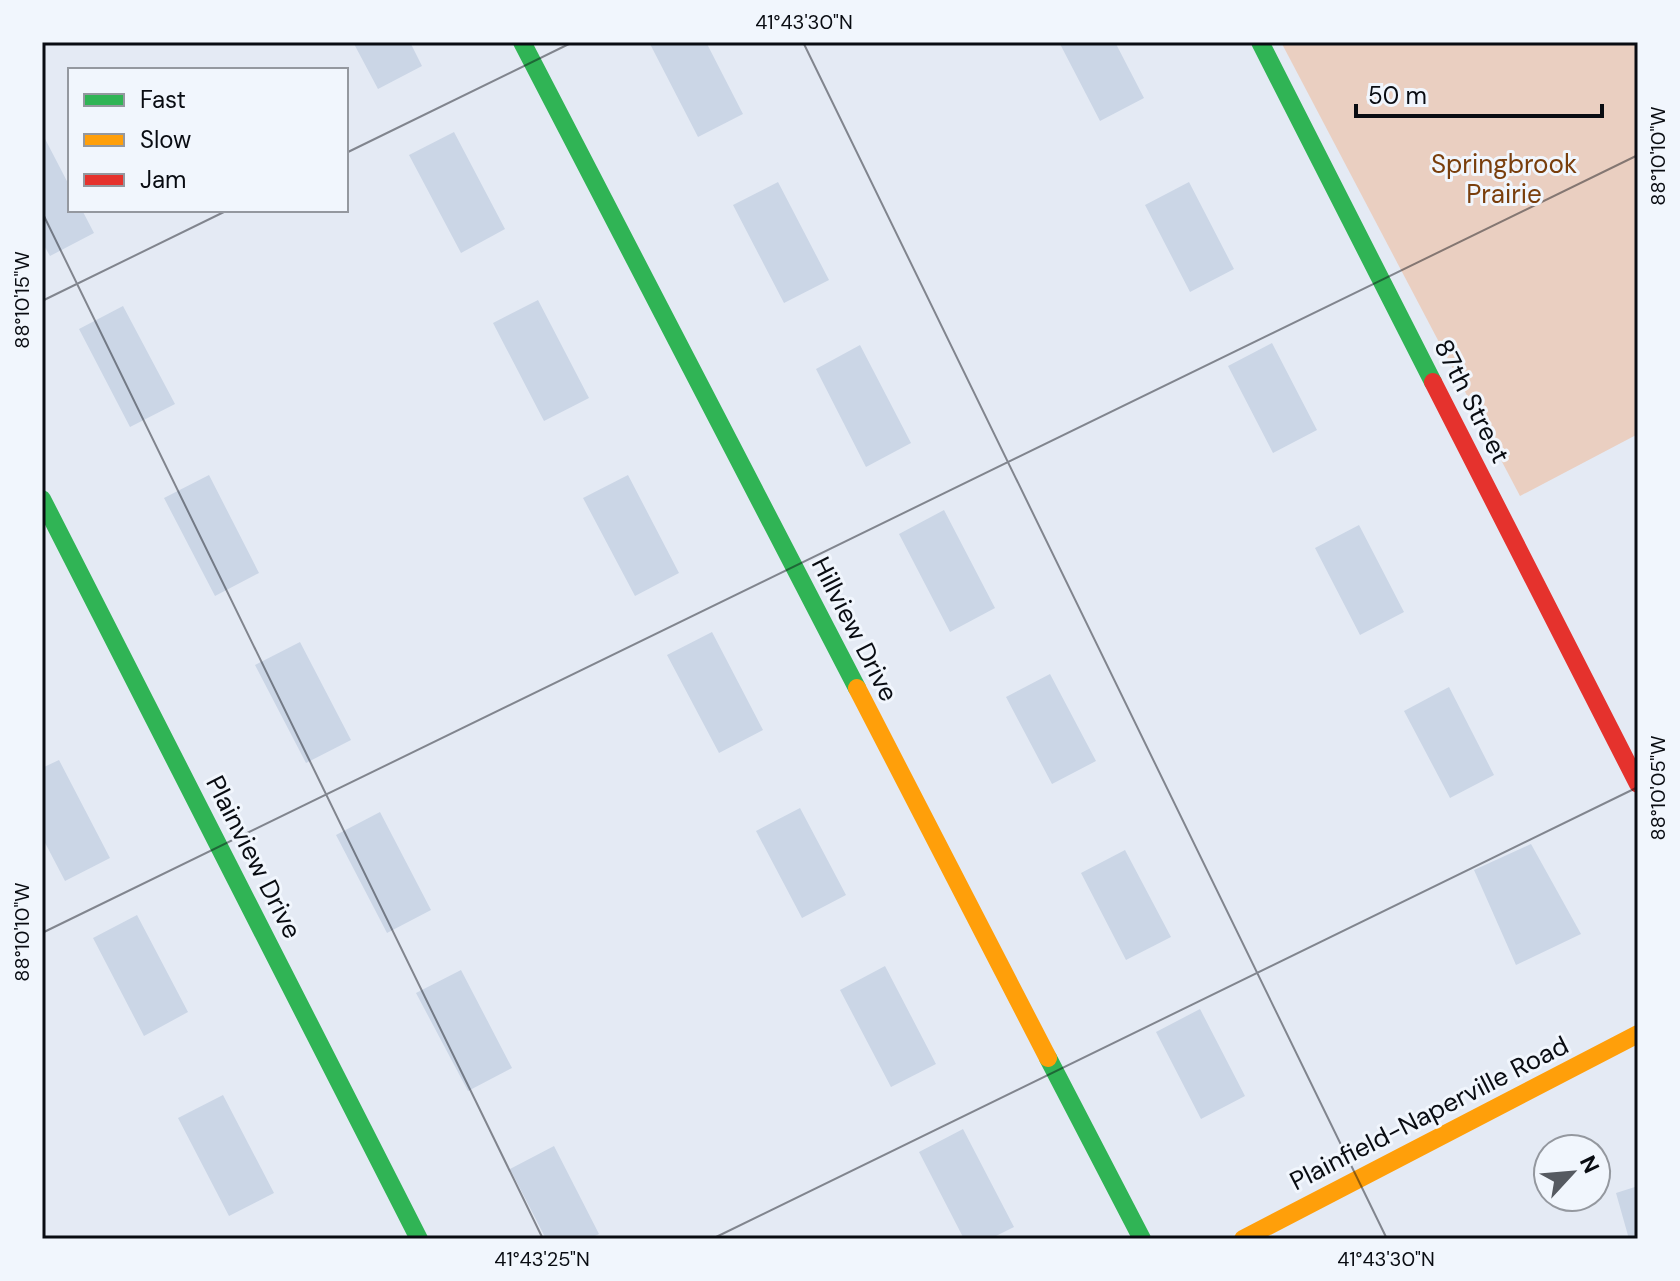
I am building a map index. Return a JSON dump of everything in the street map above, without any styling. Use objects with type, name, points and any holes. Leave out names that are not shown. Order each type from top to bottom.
[{"type":"street","name":"Hillview Drive","points":[[522,42],[1142,1239]]},
{"type":"street","name":"87th Street","points":[[1260,42],[1638,784]]},
{"type":"street","name":"Plainview Drive","points":[[42,499],[419,1239]]},
{"type":"street","name":"Plainfield-Naperville Road","points":[[1243,1239],[1638,1034]]},
{"type":"green space","name":"Springbrook Prairie","points":[[1281,42],[1638,42],[1638,434],[1520,496]]},
{"type":"building","points":[[353,42],[410,42],[422,66],[378,89]]},
{"type":"building","points":[[649,42],[706,42],[743,114],[698,137]]},
{"type":"building","points":[[1059,42],[1115,42],[1144,98],[1100,121]]},
{"type":"building","points":[[454,132],[505,229],[461,253],[409,155]]},
{"type":"building","points":[[42,133],[68,183],[68,212],[83,212],[94,233],[50,256],[42,242]]},
{"type":"building","points":[[778,182],[829,280],[784,303],[733,205]]},
{"type":"building","points":[[1189,182],[1234,269],[1190,292],[1145,205]]},
{"type":"building","points":[[538,300],[589,398],[544,421],[493,323]]},
{"type":"building","points":[[123,306],[175,404],[130,427],[79,329]]},
{"type":"building","points":[[1272,343],[1317,430],[1273,453],[1228,366]]},
{"type":"building","points":[[860,345],[911,443],[866,467],[816,369]]},
{"type":"building","points":[[209,475],[259,573],[215,596],[164,498]]},
{"type":"building","points":[[628,475],[679,573],[635,596],[583,498]]},
{"type":"building","points":[[944,510],[995,608],[950,632],[899,534]]},
{"type":"building","points":[[1359,525],[1404,612],[1360,635],[1315,548]]},
{"type":"building","points":[[712,632],[763,730],[719,753],[667,655]]},
{"type":"building","points":[[300,642],[351,740],[306,763],[255,665]]},
{"type":"building","points":[[1050,674],[1096,761],[1052,784],[1006,697]]},
{"type":"building","points":[[1449,687],[1494,775],[1450,798],[1404,711]]},
{"type":"building","points":[[59,760],[110,858],[65,881],[42,837],[42,768]]},
{"type":"building","points":[[800,808],[846,895],[802,918],[756,831]]},
{"type":"building","points":[[380,812],[431,910],[387,933],[336,835]]},
{"type":"building","points":[[1531,844],[1581,934],[1516,965],[1474,870]]},
{"type":"building","points":[[1125,850],[1171,937],[1126,960],[1081,873]]},
{"type":"building","points":[[137,915],[188,1012],[144,1036],[93,938]]},
{"type":"building","points":[[885,966],[936,1064],[891,1087],[840,990]]},
{"type":"building","points":[[461,970],[512,1068],[468,1091],[416,993]]},
{"type":"building","points":[[1200,1009],[1245,1096],[1201,1119],[1156,1032]]},
{"type":"building","points":[[223,1095],[274,1193],[229,1216],[178,1118]]},
{"type":"building","points":[[963,1129],[1014,1227],[990,1239],[964,1239],[919,1152]]},
{"type":"building","points":[[554,1146],[599,1234],[589,1239],[546,1239],[510,1169]]},
{"type":"building","points":[[1638,1186],[1638,1239],[1629,1239],[1616,1193]]},
{"type":"traffic: fast","points":[[522,42],[857,688]]},
{"type":"traffic: fast","points":[[1260,42],[1433,382]]},
{"type":"traffic: fast","points":[[42,499],[419,1239]]},
{"type":"traffic: fast","points":[[1048,1058],[1142,1239]]},
{"type":"traffic: slow","points":[[857,688],[1048,1058]]},
{"type":"traffic: slow","points":[[1243,1239],[1638,1034]]},
{"type":"traffic: jam","points":[[1433,382],[1638,784]]}]
